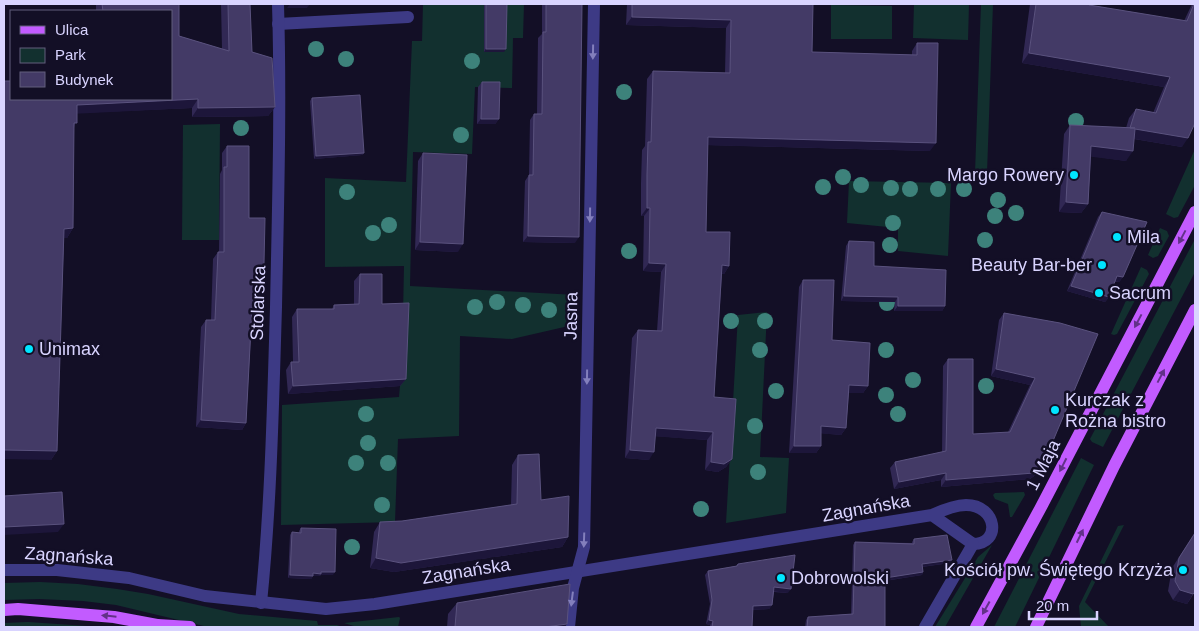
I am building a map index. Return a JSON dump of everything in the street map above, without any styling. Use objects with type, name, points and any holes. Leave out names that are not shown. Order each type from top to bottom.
[{"type":"main road","name":"1 Maja","points":[[976,627],[1040,509],[1195,212]]},
{"type":"main road","points":[[1036,627],[1114,466],[1195,310]]},
{"type":"main road","points":[[4,610],[18,608],[114,617],[159,626],[190,627]]},
{"type":"street","name":"Stolarska","points":[[261,603],[268,533],[272,449],[277,257],[278,4]]},
{"type":"street","name":"Jasna","points":[[569,627],[573,588],[584,547],[594,4]]},
{"type":"street","points":[[278,24],[408,16]]},
{"type":"street","name":"Zagnańska","points":[[4,570],[57,570],[129,578],[204,596],[326,609],[375,604],[804,536],[932,515],[967,505],[978,506],[987,511],[992,522],[991,533],[982,543],[973,544],[932,515]]},
{"type":"street","points":[[925,627],[973,544]]},
{"type":"green space","points":[[423,4],[524,4],[523,38],[513,38],[512,88],[475,87],[472,154],[413,152],[410,286],[576,295],[573,325],[512,339],[460,336],[459,436],[398,439],[395,522],[281,525],[282,405],[399,397],[402,363],[404,266],[325,267],[325,178],[406,182],[412,41],[422,41]]},
{"type":"green space","points":[[914,4],[969,4],[968,40],[913,38]]},
{"type":"green space","points":[[981,4],[993,4],[987,173],[975,173]]},
{"type":"green space","points":[[831,5],[892,6],[892,39],[831,39]]},
{"type":"green space","points":[[220,124],[219,240],[182,240],[183,125]]},
{"type":"green space","points":[[1195,149],[1195,185],[1178,217],[1174,218],[1166,214]]},
{"type":"green space","points":[[849,181],[951,183],[948,256],[898,251],[898,228],[847,223]]},
{"type":"green space","points":[[1160,228],[1167,231],[1169,236],[1158,256],[1153,258],[1148,255]]},
{"type":"green space","points":[[1195,239],[1195,272],[1103,447],[1092,442],[1090,439]]},
{"type":"green space","points":[[1141,267],[1147,270],[1149,274],[1117,334],[1111,334]]},
{"type":"green space","points":[[767,312],[760,457],[789,458],[786,513],[726,523],[738,315]]},
{"type":"green space","points":[[1081,458],[1094,465],[1015,627],[994,627]]},
{"type":"green space","points":[[1024,492],[1025,495],[1012,517],[1010,517],[1008,504],[995,499],[993,495],[995,493]]},
{"type":"green space","points":[[1124,525],[1085,602],[1109,627],[1081,627],[1079,606],[1118,526]]},
{"type":"green space","points":[[992,545],[945,627],[935,627],[978,557]]},
{"type":"green space","points":[[40,582],[117,589],[239,614],[317,621],[318,625],[337,625],[342,627],[208,627],[116,605],[39,599],[4,600],[4,583]]},
{"type":"green space","points":[[399,617],[398,627],[357,627],[344,623]]},
{"type":"green space","points":[[28,622],[102,627],[4,627],[4,623]]},
{"type":"building","name":"Unimax","points":[[102,4],[179,4],[179,36],[229,51],[228,4],[250,4],[252,52],[272,58],[275,107],[198,108],[198,99],[77,105],[77,123],[74,123],[73,228],[64,229],[57,451],[4,450],[4,81],[10,81],[10,100],[172,100],[172,10],[103,10]]},
{"type":"building","points":[[486,4],[507,4],[506,49],[486,49]]},
{"type":"building","points":[[546,4],[582,4],[579,237],[528,236],[529,175],[533,175],[534,114],[542,114],[543,32],[546,32]]},
{"type":"building","points":[[632,4],[813,4],[812,52],[917,55],[917,43],[938,43],[936,143],[708,137],[706,232],[730,232],[729,266],[722,265],[714,397],[736,399],[732,459],[724,464],[711,462],[713,432],[656,428],[654,452],[630,450],[638,330],[662,331],[666,264],[649,263],[650,208],[647,208],[648,142],[651,142],[653,71],[730,73],[731,20],[632,17]]},
{"type":"building","points":[[1036,4],[1090,4],[1187,21],[1195,4],[1195,123],[1188,138],[1135,129],[1133,151],[1091,146],[1088,204],[1066,202],[1070,125],[1130,128],[1136,109],[1156,113],[1170,77],[1029,53]]},
{"type":"building","points":[[482,82],[500,82],[499,119],[481,119]]},
{"type":"building","points":[[360,95],[364,153],[316,156],[312,98]]},
{"type":"building","points":[[227,146],[249,146],[249,218],[265,218],[263,309],[252,308],[246,423],[201,420],[206,320],[215,320],[218,252],[224,252],[224,167],[227,167]]},
{"type":"building","points":[[423,153],[467,155],[463,244],[420,242]]},
{"type":"building","points":[[1102,212],[1147,222],[1123,277],[1117,276],[1109,297],[1071,286]]},
{"type":"building","points":[[849,241],[874,242],[874,266],[946,270],[945,306],[898,306],[898,297],[844,296]]},
{"type":"building","points":[[360,274],[382,274],[382,304],[409,303],[406,379],[293,386],[291,362],[299,362],[297,309],[334,309],[334,305],[359,304]]},
{"type":"building","points":[[803,280],[834,280],[832,340],[870,343],[868,386],[849,385],[846,428],[821,426],[821,446],[794,446]]},
{"type":"building","points":[[1004,313],[1060,323],[1098,334],[1042,467],[1034,473],[946,480],[946,473],[899,482],[895,462],[946,451],[948,359],[973,359],[973,434],[1010,432],[1035,378],[996,369]]},
{"type":"building","points":[[539,454],[541,500],[569,496],[568,537],[401,563],[376,558],[380,522],[402,521],[517,504],[518,455]]},
{"type":"building","points":[[62,492],[64,524],[4,527],[4,496]]},
{"type":"building","points":[[301,528],[336,529],[335,572],[313,573],[313,576],[290,575],[292,532],[301,533]]},
{"type":"building","name":"Kościół pw. Świętego Krzyża","points":[[1195,533],[1195,592],[1193,594],[1180,590],[1175,581],[1179,558]]},
{"type":"building","points":[[947,535],[952,560],[922,564],[923,572],[885,578],[885,627],[807,627],[808,617],[853,614],[855,542],[914,544],[914,539]]},
{"type":"building","points":[[795,555],[791,589],[774,587],[772,605],[753,606],[752,627],[712,627],[713,621],[709,620],[712,600],[708,571]]},
{"type":"building","points":[[570,584],[567,624],[545,627],[455,627],[457,603]]},
{"type":"place","name":"Margo Rowery","points":[[1074,175]]},
{"type":"place","name":"Mila","points":[[1117,237]]},
{"type":"place","name":"Beauty Bar-ber","points":[[1102,265]]},
{"type":"place","name":"Sacrum","points":[[1099,293]]},
{"type":"place","name":"Unimax","points":[[29,349]]},
{"type":"place","name":"Kurczak z Rożna bistro","points":[[1055,410]]},
{"type":"place","name":"Kościół pw. Świętego Krzyża","points":[[1183,570]]},
{"type":"place","name":"Dobrowolski","points":[[781,578]]}]
